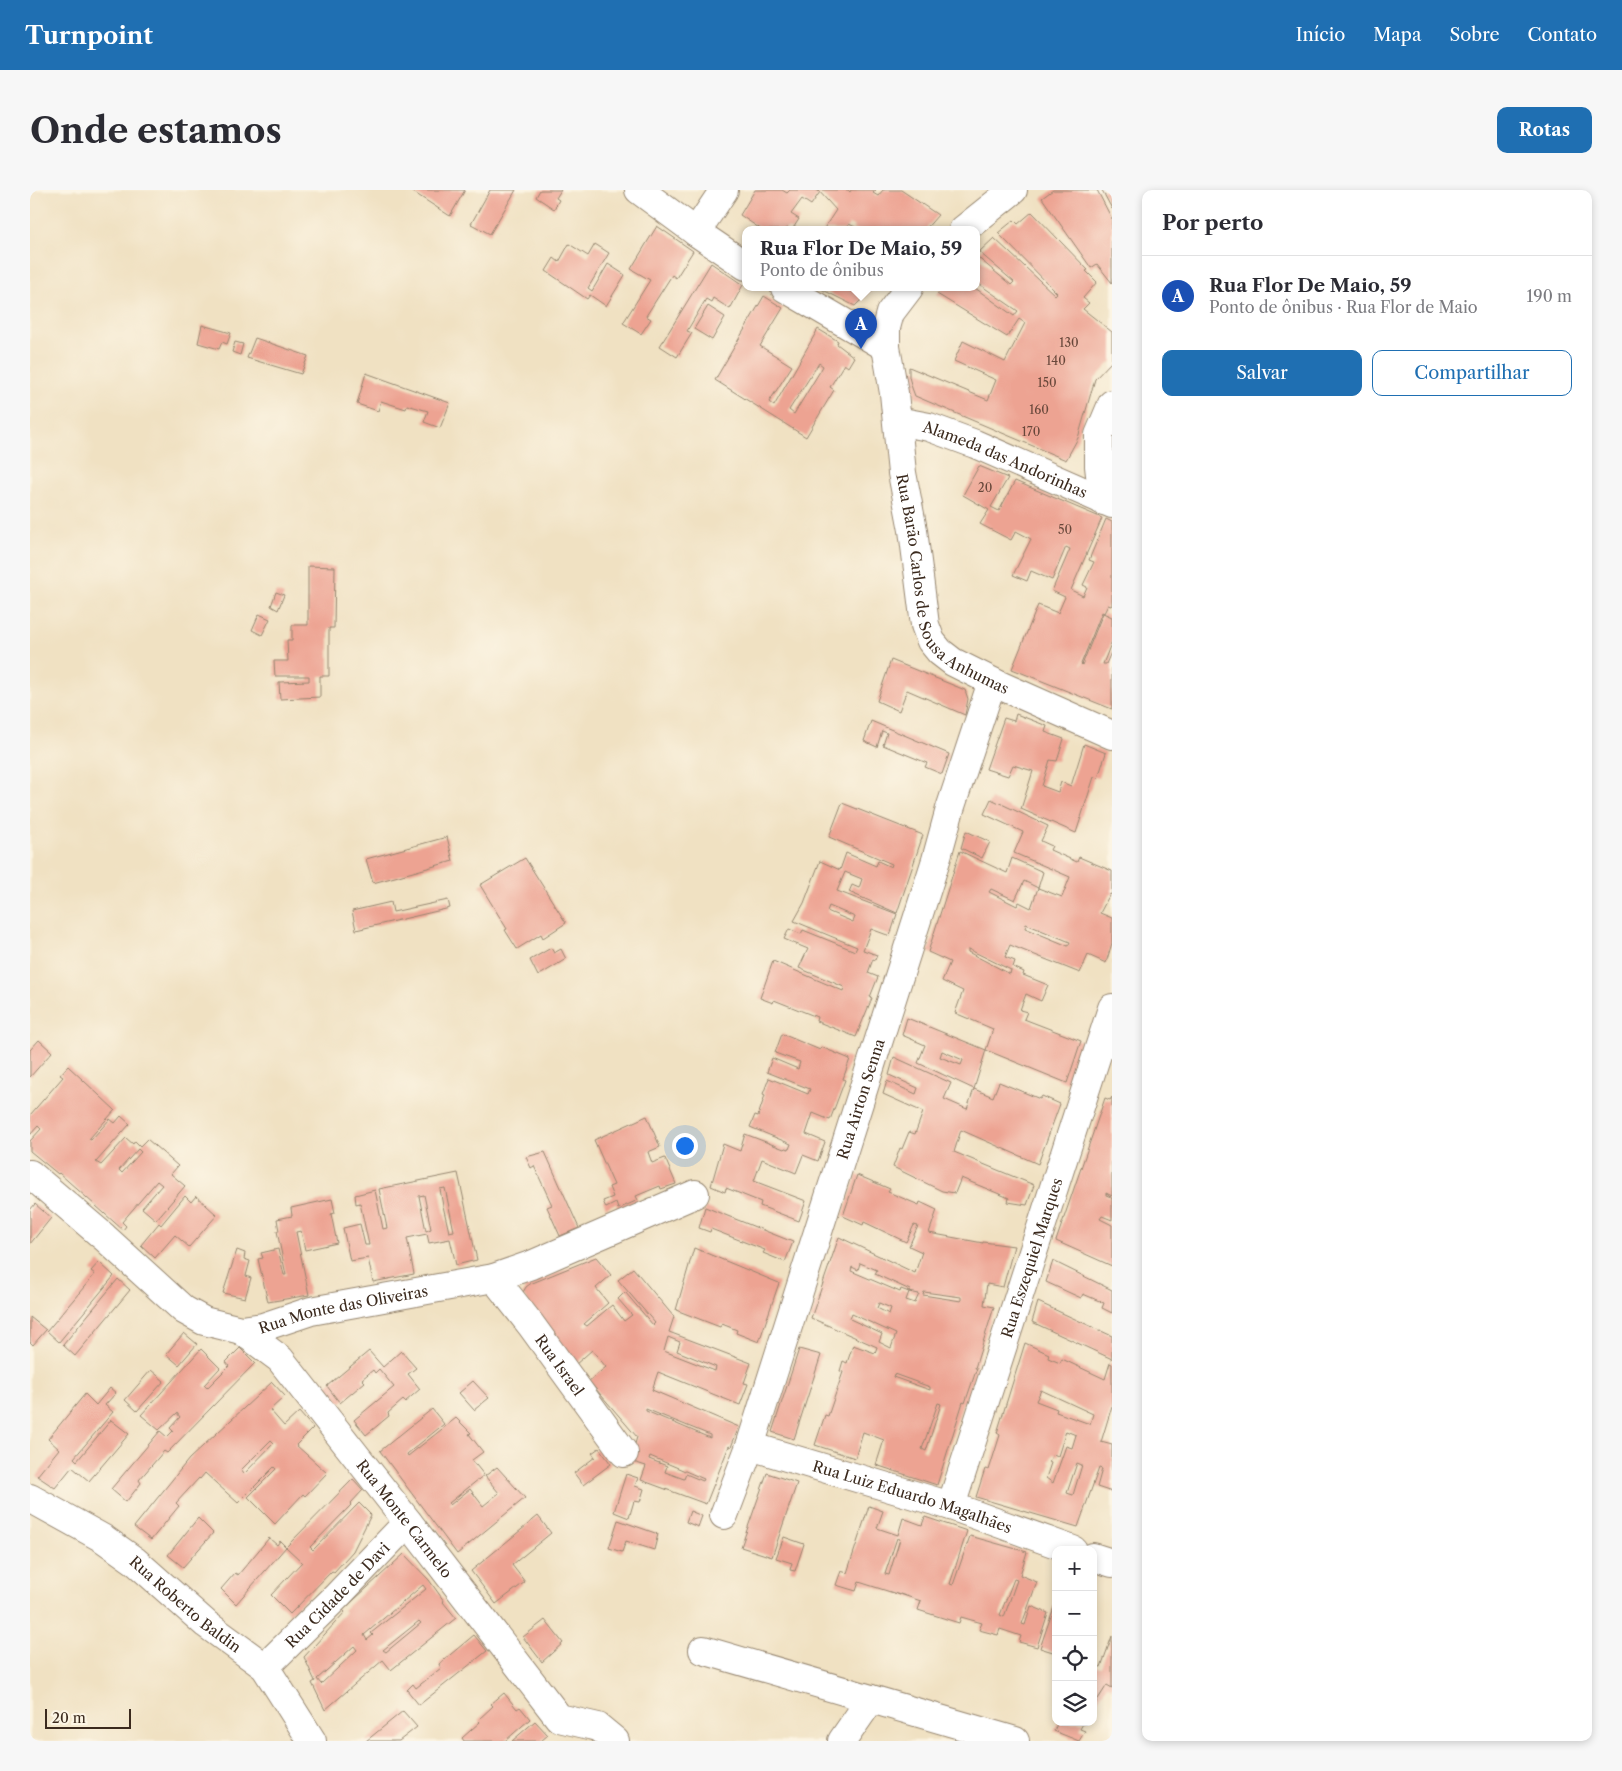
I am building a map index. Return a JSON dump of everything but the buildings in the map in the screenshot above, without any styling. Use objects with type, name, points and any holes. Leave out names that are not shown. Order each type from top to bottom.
[{"type":"street","points":[[639,190],[742,263]]},
{"type":"street","points":[[696,232],[724,190]]},
{"type":"street","points":[[968,226],[1013,190]]},
{"type":"street","points":[[790,291],[886,347]]},
{"type":"street","name":"Rua Barão Carlos de Sousa Anhumas","points":[[907,291],[890,314],[886,328],[886,347],[894,393],[902,473],[913,530],[925,625],[932,641],[940,652],[953,662],[992,682],[1112,736]]},
{"type":"street","points":[[1108,503],[1099,466],[1099,435],[1112,404]]},
{"type":"street","name":"Alameda das Andorinhas","points":[[897,421],[929,427],[1108,503]]},
{"type":"street","name":"Rua Airton Senna","points":[[724,1515],[750,1446],[936,860],[950,809],[992,682]]},
{"type":"street","name":"Rua Eszequiel Marques","points":[[951,1506],[1112,1008]]},
{"type":"street","name":"Rua Monte das Oliveiras","points":[[30,1174],[104,1237],[184,1310],[204,1321],[241,1330],[264,1327],[312,1311],[494,1278],[531,1265],[695,1194]]},
{"type":"street","name":"Rua Israel","points":[[494,1278],[531,1325],[624,1453]]},
{"type":"street","name":"Rua Monte Carmelo","points":[[241,1330],[280,1359],[559,1718],[598,1727],[615,1741]]},
{"type":"street","name":"Rua Luiz Eduardo Magalhães","points":[[750,1446],[951,1506],[1062,1546]]},
{"type":"street","name":"Rua Roberto Baldin","points":[[30,1498],[104,1538],[136,1561],[206,1624],[264,1667],[312,1741]]},
{"type":"street","name":"Rua Cidade de Davi","points":[[264,1667],[337,1596],[408,1522]]},
{"type":"street","points":[[1097,1558],[1112,1563]]},
{"type":"street","points":[[702,1650],[1015,1741]]},
{"type":"street","points":[[842,1741],[870,1699]]},
{"type":"place","name":"Rua Flor De Maio, 59","points":[[861,349]]}]
